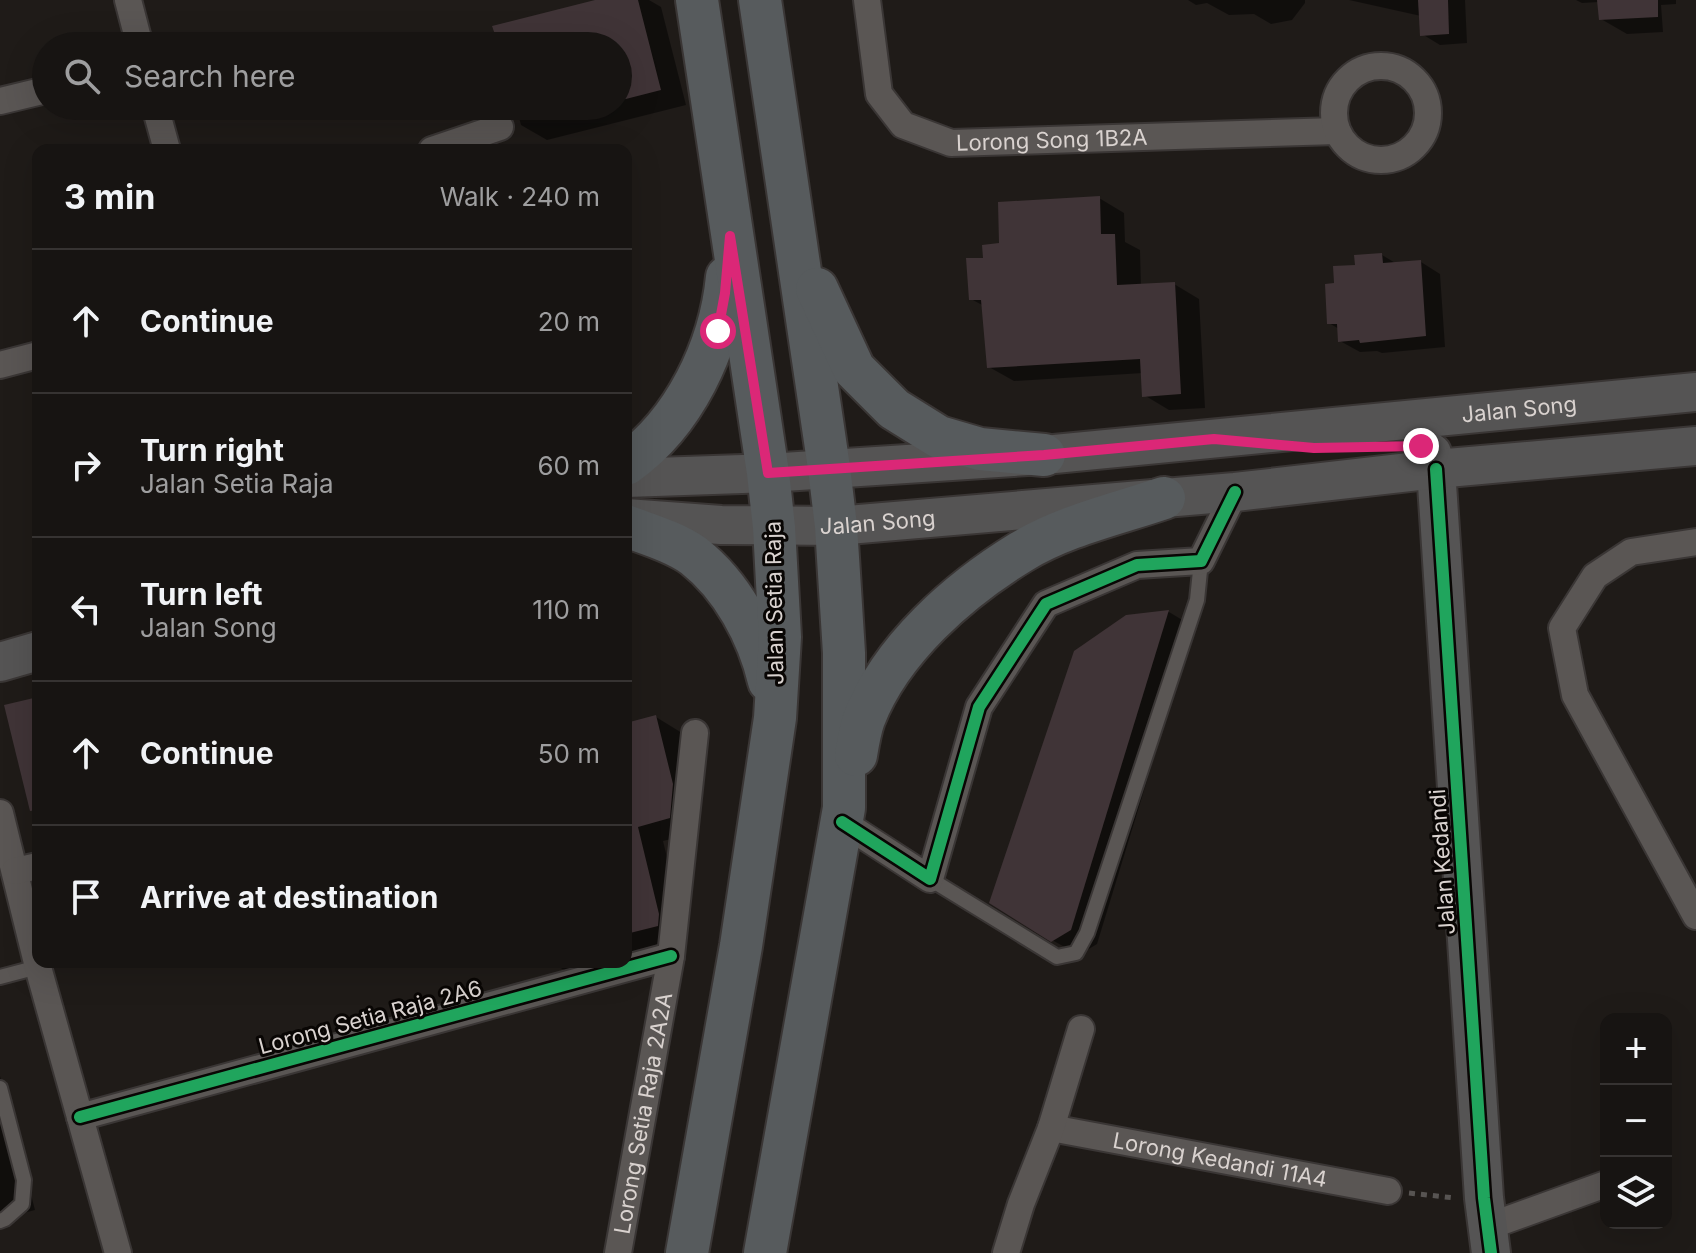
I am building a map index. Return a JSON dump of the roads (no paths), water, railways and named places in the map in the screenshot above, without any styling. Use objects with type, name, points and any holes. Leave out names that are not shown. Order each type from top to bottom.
[{"type":"main road","name":"Jalan Setia Raja","points":[[687,1253],[741,946],[775,718],[780,637],[768,473],[697,0]]},
{"type":"main road","points":[[760,0],[836,526],[844,653],[843,815]]},
{"type":"main road","points":[[793,228],[824,307],[854,369],[894,409],[939,437],[980,449],[1044,455]]},
{"type":"main road","points":[[632,459],[658,438],[703,366],[718,331],[730,236]]},
{"type":"main road","name":"Jalan Song","points":[[632,478],[768,473],[1044,455],[1696,392]]},
{"type":"main road","points":[[1214,439],[1314,448],[1421,446],[1432,453],[1436,469]]},
{"type":"main road","name":"Jalan Song","points":[[632,518],[774,527],[836,526],[1235,492],[1436,469],[1696,446]]},
{"type":"main road","name":"Jalan Kedandi","points":[[1436,469],[1489,1240]]},
{"type":"main road","points":[[765,1253],[843,815],[864,719],[892,668],[935,615],[1022,552],[1063,533],[1164,498]]},
{"type":"main road","points":[[632,529],[693,555],[731,596],[754,634],[768,677],[775,718]]},
{"type":"main road","points":[[0,662],[32,653]]},
{"type":"street","points":[[128,0],[136,32]]},
{"type":"street","name":"Lorong Song 1B2A","points":[[867,0],[879,94],[903,125],[951,143],[1337,131]]},
{"type":"street","points":[[0,101],[32,93]]},
{"type":"street","points":[[159,120],[165,144]]},
{"type":"street","points":[[452,144],[500,127]]},
{"type":"street","points":[[0,365],[32,357]]},
{"type":"street","points":[[843,815],[930,879],[979,707],[1046,604],[1137,565],[1201,561],[1235,492]]},
{"type":"street","points":[[1696,542],[1631,552],[1595,576],[1562,628],[1575,695],[1696,916]]},
{"type":"street","name":"Lorong Setia Raja 2A2A","points":[[618,1253],[671,956],[695,733]]},
{"type":"street","points":[[0,813],[26,868],[32,918]]},
{"type":"street","name":"Lorong Setia Raja 2A6","points":[[632,967],[671,956]]},
{"type":"street","points":[[38,968],[118,1253]]},
{"type":"street","name":"Lorong Setia Raja 2A6","points":[[80,1117],[627,968]]},
{"type":"street","points":[[1006,1253],[1021,1204],[1051,1128],[1081,1029]]},
{"type":"street","name":"Lorong Kedandi 11A4","points":[[1051,1128],[1388,1191]]},
{"type":"street","points":[[1489,1240],[1600,1187]]},
{"type":"lane","points":[[930,879],[1057,957],[1076,953],[1087,933],[1197,600],[1201,561]]},
{"type":"lane","points":[[0,977],[34,968]]},
{"type":"lane","points":[[0,1088],[24,1180],[22,1204],[0,1221]]}]
